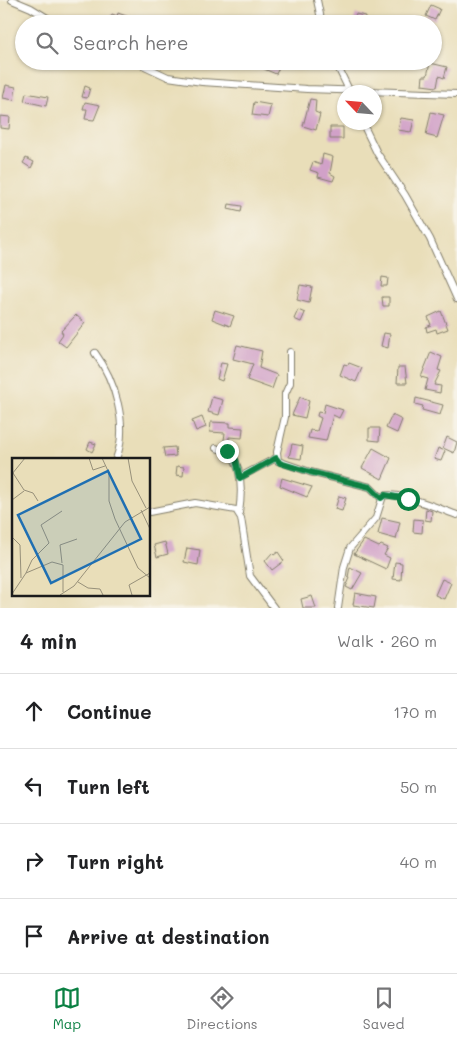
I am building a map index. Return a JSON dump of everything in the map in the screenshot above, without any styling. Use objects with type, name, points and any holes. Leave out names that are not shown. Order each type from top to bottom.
[{"type":"street","points":[[12,0],[42,15]]},
{"type":"street","points":[[317,0],[320,15]]},
{"type":"street","points":[[155,70],[176,79],[337,91]]},
{"type":"street","points":[[339,70],[346,85]]},
{"type":"street","points":[[382,90],[428,94],[457,94]]},
{"type":"street","points":[[366,130],[377,153],[406,194],[430,239],[457,299]]},
{"type":"street","points":[[240,478],[276,458],[283,430],[285,394],[290,383],[290,352]]},
{"type":"street","points":[[95,353],[112,383],[116,399],[121,435],[116,458]]},
{"type":"street","points":[[216,448],[231,453],[236,460],[240,478],[239,513],[250,576],[274,608]]},
{"type":"street","points":[[276,458],[280,463],[370,487],[381,498]]},
{"type":"street","points":[[381,498],[390,495],[457,515]]},
{"type":"street","points":[[338,608],[344,567],[350,548],[376,518],[381,498]]},
{"type":"street","points":[[150,512],[195,503],[230,508],[239,513]]},
{"type":"building","points":[[431,5],[440,9],[437,15],[426,15]]},
{"type":"building","points":[[442,66],[447,67],[444,78],[439,76],[437,87],[422,85],[423,76],[427,76],[428,70],[442,70]]},
{"type":"building","points":[[266,70],[278,70],[276,74]]},
{"type":"building","points":[[6,85],[16,87],[14,100],[3,98]]},
{"type":"building","points":[[85,86],[90,88],[87,98],[82,97]]},
{"type":"building","points":[[26,93],[48,97],[46,106],[24,101]]},
{"type":"building","points":[[310,99],[316,100],[315,112],[320,114],[316,130],[303,126]]},
{"type":"building","points":[[85,102],[100,105],[94,120],[85,119],[87,109],[83,109]]},
{"type":"building","points":[[254,102],[271,105],[268,117],[252,115]]},
{"type":"building","points":[[431,112],[444,115],[437,138],[426,135]]},
{"type":"building","points":[[0,116],[10,117],[9,129],[0,128]]},
{"type":"building","points":[[401,118],[414,120],[411,132],[398,130]]},
{"type":"building","points":[[330,127],[337,127],[337,130],[343,130],[343,139],[330,139]]},
{"type":"building","points":[[323,154],[333,157],[330,173],[335,176],[333,181],[318,177],[319,173],[310,170],[313,162],[321,165]]},
{"type":"building","points":[[26,158],[34,162],[31,168],[23,163]]},
{"type":"building","points":[[229,204],[242,206],[241,212],[228,209]]},
{"type":"building","points":[[382,277],[388,278],[387,286],[381,286]]},
{"type":"building","points":[[300,285],[312,287],[309,303],[297,300]]},
{"type":"building","points":[[382,297],[389,297],[389,306],[383,306]]},
{"type":"building","points":[[215,310],[234,316],[230,326],[212,319]]},
{"type":"building","points":[[298,310],[305,313],[301,322],[294,319]]},
{"type":"building","points":[[441,311],[448,329],[437,333],[436,329],[427,332],[426,327],[431,325],[428,317]]},
{"type":"building","points":[[76,315],[85,323],[66,347],[58,341],[63,334],[61,331]]},
{"type":"building","points":[[384,333],[390,334],[388,348],[381,346]]},
{"type":"building","points":[[237,345],[262,351],[259,368],[277,375],[272,389],[247,380],[253,364],[233,359]]},
{"type":"building","points":[[431,352],[442,357],[438,370],[441,371],[434,385],[441,386],[440,393],[425,390],[428,379],[421,377]]},
{"type":"building","points":[[221,363],[227,364],[222,381],[217,379]]},
{"type":"building","points":[[349,363],[362,368],[356,382],[340,375],[344,364],[348,365]]},
{"type":"building","points":[[398,367],[405,367],[407,383],[397,383]]},
{"type":"building","points":[[212,397],[223,400],[219,415],[208,412]]},
{"type":"building","points":[[300,397],[309,401],[305,418],[292,415]]},
{"type":"building","points":[[416,398],[443,405],[440,415],[422,410],[423,406],[415,404]]},
{"type":"building","points":[[325,404],[343,410],[339,418],[333,415],[326,441],[308,438],[310,430],[317,431],[321,418],[317,416],[318,412],[323,413]]},
{"type":"building","points":[[392,415],[402,420],[397,433],[386,428]]},
{"type":"building","points":[[202,417],[206,427],[196,431],[192,421]]},
{"type":"building","points":[[211,422],[230,423],[230,427],[243,428],[242,438],[229,437],[229,441],[224,440],[225,433],[210,432]]},
{"type":"building","points":[[369,428],[380,428],[379,441],[369,440]]},
{"type":"building","points":[[447,437],[457,442],[454,453],[443,448]]},
{"type":"building","points":[[90,442],[96,444],[92,452],[87,449]]},
{"type":"building","points":[[292,444],[303,446],[301,459],[289,457]]},
{"type":"building","points":[[175,447],[176,456],[165,457],[163,448]]},
{"type":"building","points":[[373,448],[391,458],[382,479],[362,468]]},
{"type":"building","points":[[438,448],[445,451],[441,461],[434,459]]},
{"type":"building","points":[[177,466],[184,467],[183,476],[176,475]]},
{"type":"building","points":[[282,478],[312,487],[307,497],[280,486]]},
{"type":"building","points":[[339,496],[346,498],[342,511],[335,509]]},
{"type":"building","points":[[426,509],[432,511],[431,521],[425,520]]},
{"type":"building","points":[[382,518],[400,522],[396,539],[378,534]]},
{"type":"building","points":[[414,519],[423,520],[422,533],[413,532]]},
{"type":"building","points":[[364,540],[379,547],[381,545],[388,548],[384,555],[390,558],[386,569],[354,554]]},
{"type":"building","points":[[165,542],[168,554],[157,557],[154,545]]},
{"type":"building","points":[[187,548],[200,550],[198,565],[184,562]]},
{"type":"building","points":[[278,552],[284,561],[272,570],[265,561],[272,553],[274,555]]},
{"type":"building","points":[[395,562],[402,563],[401,580],[393,579]]},
{"type":"building","points":[[350,567],[362,573],[352,590],[346,587],[350,578],[348,577]]},
{"type":"building","points":[[442,579],[451,583],[444,599],[435,595]]},
{"type":"building","points":[[355,593],[376,597],[374,608],[353,605]]},
{"type":"building","points":[[312,596],[316,608],[303,608],[301,599]]},
{"type":"route","points":[[227,451],[236,460],[240,478],[276,458],[280,463],[370,487],[381,498],[385,495],[390,495],[408,499]]}]
